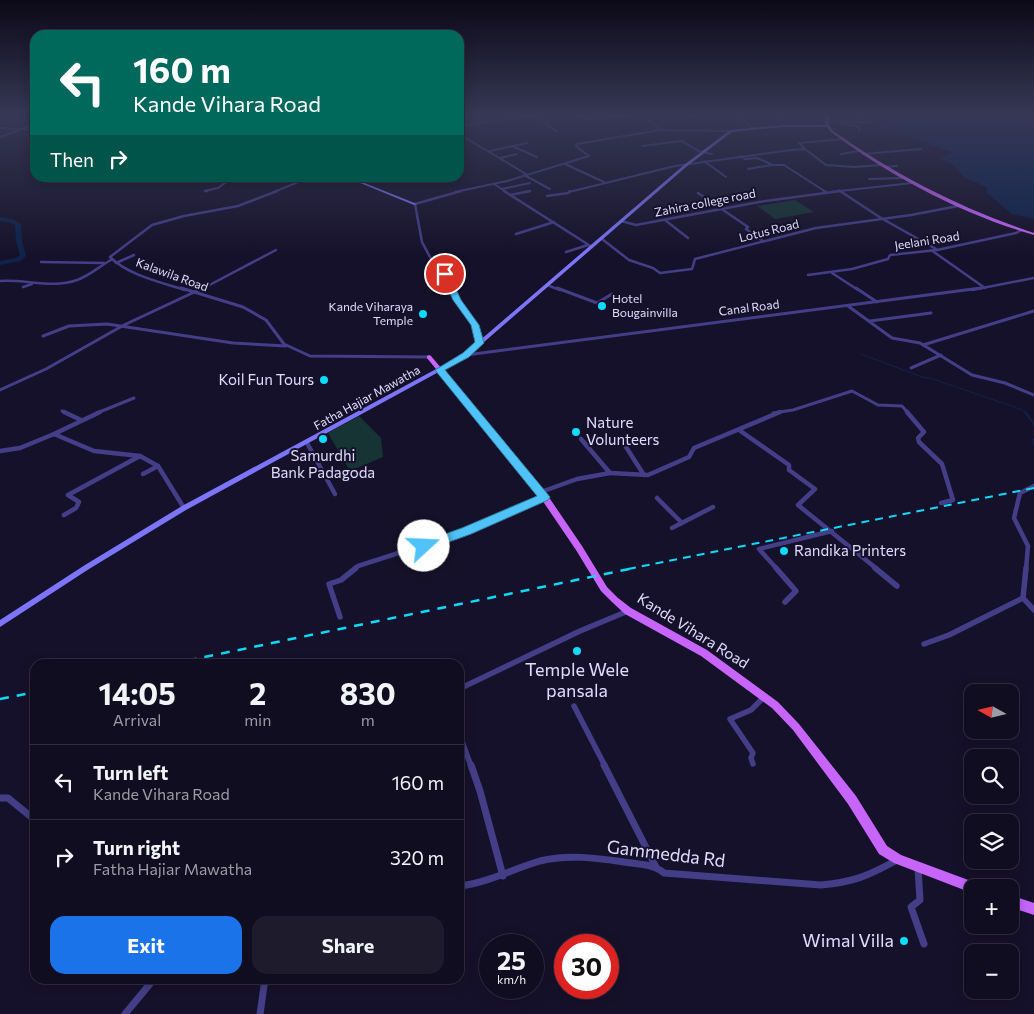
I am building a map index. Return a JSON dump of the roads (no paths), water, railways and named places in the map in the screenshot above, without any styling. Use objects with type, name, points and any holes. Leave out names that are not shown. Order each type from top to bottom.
[{"type":"main road","points":[[874,161],[958,206],[985,218],[1034,234]]},
{"type":"main road","name":"Kande Vihara Road","points":[[429,357],[542,495],[604,589],[628,611],[704,653],[775,705],[796,727],[852,800],[883,850],[898,859],[964,884]]},
{"type":"main road","points":[[1019,904],[1034,909]]},
{"type":"street","points":[[503,161],[550,189]]},
{"type":"street","points":[[360,182],[416,204],[444,194],[494,184],[573,161]]},
{"type":"street","points":[[548,196],[700,161]]},
{"type":"street","points":[[704,161],[726,177]]},
{"type":"street","points":[[765,161],[773,165]]},
{"type":"street","points":[[821,161],[826,165],[857,167],[880,165]]},
{"type":"street","name":"Fatha Hajiar Mawatha","points":[[0,624],[87,567],[184,508],[466,355],[590,246],[602,239],[690,162]]},
{"type":"street","points":[[565,164],[604,182]]},
{"type":"street","points":[[748,169],[784,165],[826,192]]},
{"type":"street","points":[[885,168],[897,166]]},
{"type":"street","points":[[869,179],[903,178]]},
{"type":"street","points":[[205,191],[218,188],[226,182]]},
{"type":"street","name":"Kalawila Road","points":[[298,182],[238,206],[166,220],[152,225],[116,251],[110,258],[116,263],[152,280],[243,308],[266,320],[279,340],[310,356],[429,357]]},
{"type":"street","name":"Zahira college road","points":[[621,222],[636,225],[720,208],[839,190],[912,183]]},
{"type":"street","points":[[494,184],[590,246]]},
{"type":"street","points":[[502,189],[530,184]]},
{"type":"street","points":[[839,190],[937,250]]},
{"type":"street","points":[[510,195],[530,191]]},
{"type":"street","points":[[698,193],[748,227],[746,229],[764,241]]},
{"type":"street","points":[[416,204],[422,242],[430,257],[445,274],[457,300],[475,325],[480,343]]},
{"type":"street","name":"Lotus Road","points":[[602,239],[629,260],[653,268],[660,273],[692,269],[695,259],[816,228],[958,206]]},
{"type":"street","points":[[665,220],[688,238]]},
{"type":"street","points":[[516,234],[554,222]]},
{"type":"street","name":"Jeelani Road","points":[[808,276],[832,273],[888,259],[890,255],[937,250],[1016,233],[1022,230]]},
{"type":"street","points":[[566,252],[590,246]]},
{"type":"street","points":[[0,390],[46,369],[124,325],[194,293],[276,250]]},
{"type":"street","points":[[931,250],[985,288]]},
{"type":"street","points":[[116,263],[134,255]]},
{"type":"street","points":[[0,281],[12,280],[36,283],[77,280],[111,260]]},
{"type":"street","points":[[42,262],[105,263]]},
{"type":"street","points":[[832,273],[877,302]]},
{"type":"street","name":"Canal Road","points":[[466,355],[985,288],[1034,278]]},
{"type":"street","points":[[24,287],[36,283]]},
{"type":"street","points":[[547,285],[597,303],[612,294]]},
{"type":"street","points":[[848,306],[895,339],[914,341],[941,355],[972,375],[1005,383],[1034,395]]},
{"type":"street","points":[[923,345],[1034,311]]},
{"type":"street","points":[[870,321],[931,313]]},
{"type":"street","points":[[43,336],[69,326],[86,324],[124,325],[232,343],[290,347]]},
{"type":"street","points":[[911,368],[941,355]]},
{"type":"street","points":[[340,617],[329,584],[340,580],[358,566],[466,531],[577,479],[610,473],[648,475],[689,457],[694,448],[740,430],[774,413],[793,410],[852,391],[878,405],[902,406],[924,432],[918,438],[919,442],[942,464],[953,500],[941,503]]},
{"type":"street","points":[[0,451],[6,452],[17,449],[134,398]]},
{"type":"street","points":[[62,411],[81,420]]},
{"type":"street","points":[[740,430],[789,465],[789,470],[814,489],[798,505],[897,586]]},
{"type":"street","points":[[54,434],[94,451],[140,456],[158,466],[184,508]]},
{"type":"street","points":[[581,439],[610,473]]},
{"type":"street","points":[[306,443],[335,494]]},
{"type":"street","points":[[626,447],[644,475]]},
{"type":"street","points":[[64,515],[76,508],[79,502],[68,495],[140,456]]},
{"type":"street","points":[[143,474],[158,466]]},
{"type":"street","points":[[1034,486],[1020,493],[1014,518],[1028,546],[1023,598],[1034,610]]},
{"type":"street","points":[[657,498],[682,523]]},
{"type":"street","points":[[672,528],[713,507]]},
{"type":"street","points":[[785,602],[796,591],[759,549],[832,531]]},
{"type":"street","points":[[924,644],[949,635],[1023,598]]},
{"type":"street","points":[[464,687],[580,631],[628,611]]},
{"type":"street","points":[[753,764],[751,758],[753,753],[730,719],[751,710],[764,697]]},
{"type":"street","points":[[574,706],[656,867]]},
{"type":"street","points":[[464,747],[480,791],[503,876]]},
{"type":"street","points":[[0,798],[8,798],[30,816]]},
{"type":"street","name":"Gammedda Rd","points":[[464,885],[503,876],[539,861],[554,858],[576,858],[656,867],[664,873],[821,886],[847,883],[873,873],[898,859]]},
{"type":"street","points":[[918,867],[920,900],[911,906],[924,944]]},
{"type":"street","points":[[125,1014],[150,984]]},
{"type":"street","points":[[260,1014],[263,984]]},
{"type":"water","points":[[946,161],[1034,161],[1034,219],[1012,214],[987,193],[987,187],[965,178],[953,165]]},
{"type":"waterway","points":[[0,219],[10,220],[18,224],[19,241],[23,256],[18,260],[0,263]]},
{"type":"waterway","points":[[861,354],[922,377],[930,378],[1020,409],[1026,413]]},
{"type":"waterway","points":[[1026,413],[1034,424]]},
{"type":"waterway","points":[[1034,439],[1034,444]]},
{"type":"railway","points":[[628,569],[1034,488]]},
{"type":"railway","points":[[195,659],[634,568]]},
{"type":"railway","points":[[0,699],[30,693]]},
{"type":"place","name":"Hotel Bougainvilla","points":[[602,306]]},
{"type":"place","name":"Kande Viharaya Temple","points":[[423,314]]},
{"type":"place","name":"Koil Fun Tours","points":[[324,380]]},
{"type":"place","name":"Nature Volunteers","points":[[576,432]]},
{"type":"place","name":"Samurdhi Bank Padagoda","points":[[323,439]]},
{"type":"place","name":"Randika Printers","points":[[784,551]]},
{"type":"place","name":"Temple Wele pansala","points":[[577,651]]},
{"type":"place","name":"Wimal Villa","points":[[904,941]]}]
